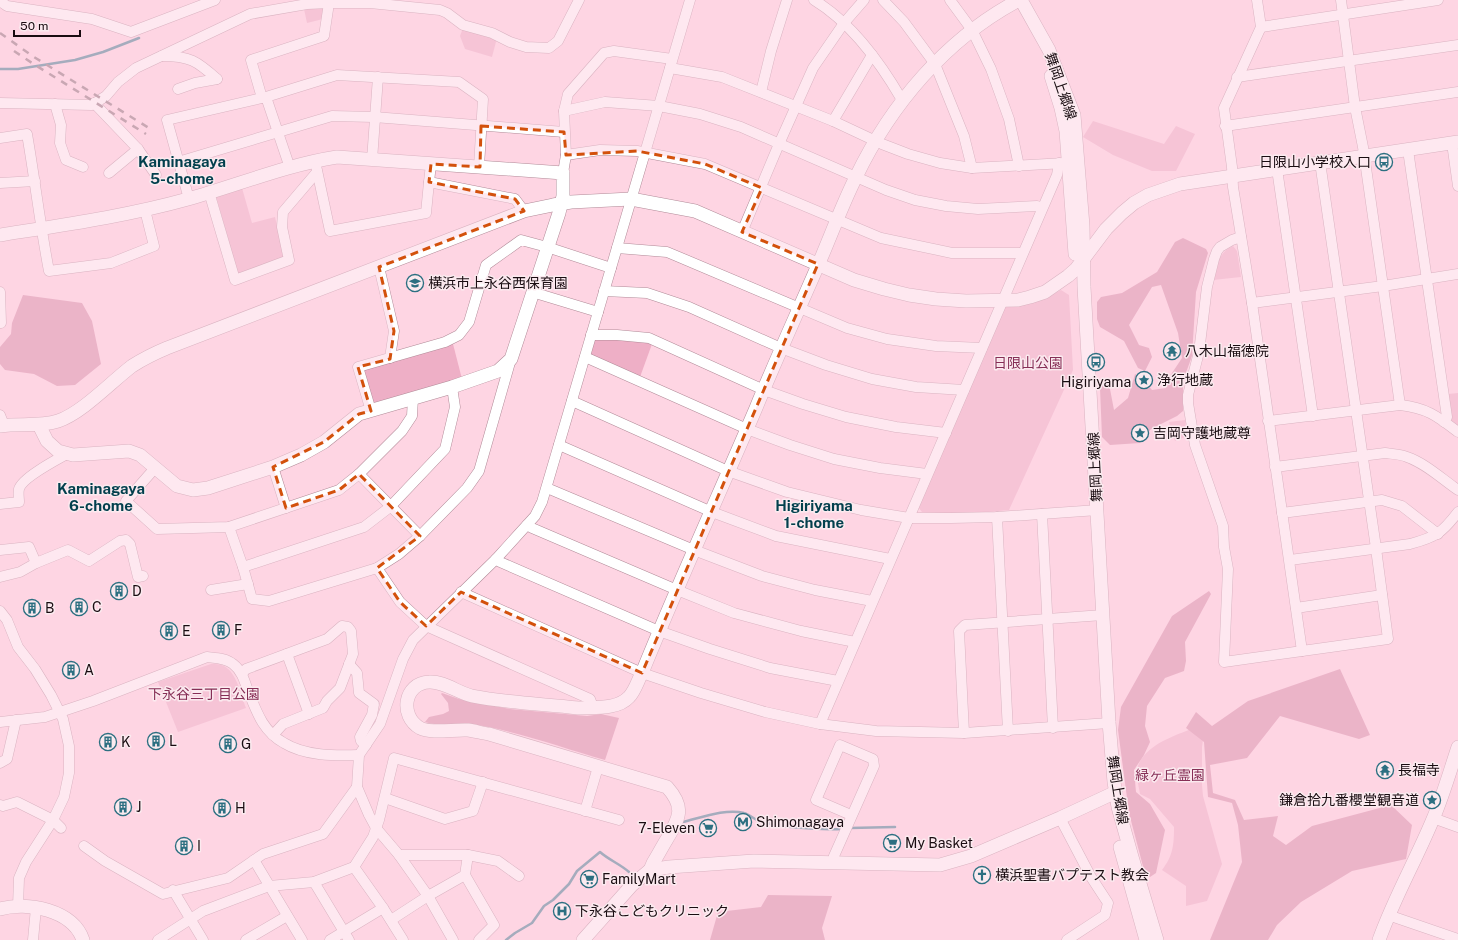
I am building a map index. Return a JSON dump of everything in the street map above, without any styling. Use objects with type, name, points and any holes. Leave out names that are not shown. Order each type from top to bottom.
[{"type":"street","points":[[4,2],[92,19],[131,32],[214,0]]},
{"type":"street","points":[[0,103],[92,105],[106,96],[118,82],[136,68],[250,14],[307,4],[370,2],[440,10],[447,13],[463,25],[492,33],[510,42],[526,47],[549,48],[558,41],[579,0]]},
{"type":"street","points":[[453,940],[428,896],[399,855],[376,828],[368,815],[357,787],[359,755],[380,724],[403,658],[413,640],[496,559],[535,516],[542,502],[690,0]]},
{"type":"street","points":[[761,92],[771,51],[787,0]]},
{"type":"street","points":[[814,0],[844,24],[872,55],[888,75],[902,100]]},
{"type":"street","points":[[742,232],[813,68],[844,24],[864,0]]},
{"type":"street","points":[[883,0],[904,22],[935,64],[964,136],[972,168]]},
{"type":"street","points":[[950,0],[972,30],[991,69],[1009,119],[1019,166]]},
{"type":"street","points":[[1257,0],[1261,27],[1224,108],[1225,126],[1290,560],[1302,651]]},
{"type":"street","points":[[1341,0],[1355,107],[1364,156],[1400,404]]},
{"type":"street","points":[[1261,27],[1438,0]]},
{"type":"street","points":[[650,870],[652,863],[676,823],[679,815],[679,807],[675,796],[667,787],[489,734],[468,730],[432,731],[422,729],[414,724],[408,715],[406,703],[410,692],[418,685],[428,681],[440,683],[470,696],[578,708],[593,708],[619,704],[629,697],[642,673],[694,550],[712,512],[798,307],[856,178],[876,141],[902,100],[953,46],[972,30],[1016,1]]},
{"type":"street","name":"舞岡上郷線","points":[[1016,1],[1049,50],[1074,115],[1068,162],[1083,226],[1079,265],[1105,724],[1114,782],[1112,794],[1113,821],[1146,940]]},
{"type":"street","points":[[290,168],[278,131],[251,60],[324,36],[329,3]]},
{"type":"street","points":[[1237,77],[1458,45]]},
{"type":"street","points":[[229,527],[252,599],[269,601],[377,568],[400,554],[468,488],[478,471],[532,292],[562,204],[563,172],[566,155],[564,111],[568,94],[604,53],[614,51],[671,63],[722,77],[833,121],[908,154],[940,163],[972,168],[1068,162]]},
{"type":"street","points":[[833,121],[872,55]]},
{"type":"street","points":[[159,56],[177,56],[188,59],[202,65],[217,79],[195,83],[178,89]]},
{"type":"street","points":[[189,199],[167,120],[264,97],[337,75],[458,82],[483,99],[479,167]]},
{"type":"street","points":[[372,160],[378,77]]},
{"type":"street","points":[[1225,126],[1458,92]]},
{"type":"street","points":[[564,111],[605,102],[659,106],[700,114],[741,127],[856,178],[915,200],[946,206],[978,209],[1037,206],[1042,208]]},
{"type":"street","points":[[55,104],[61,125],[60,143],[66,160],[83,166]]},
{"type":"street","points":[[94,104],[138,149],[156,176]]},
{"type":"street","points":[[178,162],[332,116],[374,117],[564,132]]},
{"type":"street","points":[[0,138],[27,134],[35,181],[40,228],[49,271],[111,263],[154,246],[145,210]]},
{"type":"street","points":[[1,422],[40,425],[60,420],[74,413],[132,366],[149,356],[299,296],[524,212],[562,204],[631,199],[696,212],[854,280],[910,295],[936,299],[966,301],[1024,299],[1040,294],[1053,287],[1079,265],[1102,234],[1122,213],[1148,195],[1180,184],[1455,143],[1458,186]]},
{"type":"street","points":[[109,173],[138,149]]},
{"type":"street","points":[[566,155],[600,150],[646,152],[705,164],[881,238],[952,253],[1022,253]]},
{"type":"street","points":[[1408,150],[1447,417],[1444,422]]},
{"type":"street","points":[[0,234],[145,210],[189,199],[290,168],[316,166],[338,158],[563,172]]},
{"type":"street","points":[[820,724],[1022,253],[1057,175],[1068,162]]},
{"type":"street","points":[[1241,237],[1220,246],[1216,251],[1207,287],[1199,352],[1188,395],[1195,445],[1223,526],[1224,547],[1228,569],[1224,662],[1388,639],[1320,162]]},
{"type":"street","points":[[316,166],[330,231],[426,213],[431,164]]},
{"type":"street","points":[[209,192],[236,280],[289,260],[282,227],[283,212],[316,166]]},
{"type":"street","points":[[1277,169],[1313,416]]},
{"type":"street","points":[[0,183],[35,181]]},
{"type":"street","points":[[429,182],[515,198],[524,212]]},
{"type":"street","points":[[370,411],[358,367],[445,342],[459,335],[469,322],[486,265],[521,240],[611,268]]},
{"type":"street","points":[[617,248],[667,252],[847,328],[886,339],[936,346],[982,348]]},
{"type":"street","points":[[379,267],[394,330],[390,358]]},
{"type":"street","points":[[1252,303],[1383,286],[1458,274]]},
{"type":"street","points":[[604,291],[647,293],[689,307],[781,348],[826,366],[872,379],[916,387],[964,390]]},
{"type":"street","points":[[0,292],[0,323]]},
{"type":"street","points":[[532,292],[598,312]]},
{"type":"street","points":[[591,336],[617,335],[649,338],[764,390],[846,417],[896,427],[946,433]]},
{"type":"street","points":[[585,357],[747,429],[834,459],[880,468],[927,474]]},
{"type":"street","points":[[40,425],[46,441],[58,451],[73,456],[129,451],[140,455],[177,486],[193,490],[208,488],[273,467],[301,455],[324,442],[359,414],[452,387],[498,371],[511,359]]},
{"type":"street","points":[[243,567],[364,527],[390,507],[445,449],[455,407],[452,387]]},
{"type":"street","points":[[155,468],[126,501],[158,529],[229,527],[339,490],[359,474],[402,432],[412,416],[413,398]]},
{"type":"street","points":[[572,401],[728,471],[787,492],[861,510],[909,518],[997,517],[1094,510]]},
{"type":"street","points":[[1268,421],[1400,404],[1417,407],[1434,414],[1458,432]]},
{"type":"street","points":[[559,445],[712,512],[776,536],[890,559]]},
{"type":"street","points":[[1275,467],[1385,453],[1407,457],[1418,462],[1458,490]]},
{"type":"street","points":[[0,504],[20,502],[19,489],[23,482],[67,454]]},
{"type":"street","points":[[273,467],[286,508]]},
{"type":"street","points":[[359,474],[420,536]]},
{"type":"street","points":[[547,488],[694,550],[762,576],[815,590],[872,601]]},
{"type":"street","points":[[1282,513],[1382,500],[1402,506],[1438,534]]},
{"type":"street","points":[[1290,560],[1410,544],[1438,534],[1446,528],[1458,512]]},
{"type":"street","points":[[1042,514],[1054,728]]},
{"type":"street","points":[[997,517],[1008,731]]},
{"type":"street","points":[[527,525],[734,613],[801,631],[855,642]]},
{"type":"street","points":[[0,577],[20,572],[36,563],[68,550],[89,561],[120,541],[126,540],[130,544],[138,577],[143,576]]},
{"type":"street","points":[[0,550],[29,547],[36,563]]},
{"type":"street","points":[[496,559],[659,631],[770,668],[838,681]]},
{"type":"street","points":[[377,568],[400,602],[426,626],[590,699],[593,708]]},
{"type":"street","points":[[211,590],[248,584]]},
{"type":"street","points":[[461,592],[642,673],[701,693],[765,712],[820,724],[876,731],[964,733],[1105,724]]},
{"type":"street","points":[[1296,608],[1382,595]]},
{"type":"street","points":[[0,611],[7,620],[18,647],[35,669],[51,695],[63,719],[69,746],[69,773],[64,797],[53,820],[26,862],[19,878],[18,907]]},
{"type":"street","points":[[964,733],[959,631],[965,625],[1100,616]]},
{"type":"street","points":[[242,674],[246,669],[327,639],[342,626],[348,627],[351,631],[353,654],[340,688],[327,701],[323,708],[283,724],[273,735]]},
{"type":"street","points":[[287,654],[309,714]]},
{"type":"street","points":[[0,722],[45,717],[93,701],[207,657],[221,658],[233,664],[242,674],[258,717],[266,728],[283,743],[295,749],[331,756],[359,755]]},
{"type":"street","points":[[349,664],[357,673],[359,693],[374,704],[372,715],[360,737],[361,741],[366,745]]},
{"type":"street","points":[[0,762],[7,759],[16,720]]},
{"type":"street","points":[[834,862],[834,856],[849,819],[874,766],[872,759],[840,745],[816,800],[849,819]]},
{"type":"street","points":[[1379,940],[1388,915],[1414,863],[1433,818],[1458,746]]},
{"type":"street","points":[[158,940],[204,911],[269,886],[314,882],[354,867],[373,837],[385,798],[394,758],[619,820]]},
{"type":"street","points":[[585,811],[598,767]]},
{"type":"street","points":[[385,798],[446,819],[473,811],[483,782]]},
{"type":"street","points":[[84,846],[105,861],[162,894],[173,890],[228,878],[263,854],[323,834],[357,787]]},
{"type":"street","points":[[583,940],[632,885],[650,870],[669,867],[754,861],[940,865],[971,856],[1112,794]]},
{"type":"street","name":"舞岡上郷線","points":[[1112,794],[1118,807],[1158,940]]},
{"type":"street","points":[[1,807],[17,802],[53,820],[61,828]]},
{"type":"street","points":[[1060,818],[1108,903],[1105,915],[1067,940]]},
{"type":"street","points":[[1433,818],[1458,827]]},
{"type":"street","points":[[399,855],[468,855],[498,861],[519,876]]},
{"type":"street","points":[[468,855],[466,875],[494,925],[479,940]]},
{"type":"street","points":[[254,860],[302,940]]},
{"type":"street","points":[[354,867],[383,908],[403,940]]},
{"type":"street","points":[[391,920],[428,896],[466,875]]},
{"type":"street","points":[[314,882],[346,936]]},
{"type":"street","points":[[173,890],[203,940]]},
{"type":"street","points":[[0,909],[8,906],[42,908],[62,916],[74,926],[82,936],[83,940]]},
{"type":"street","points":[[33,940],[36,908]]},
{"type":"street","points":[[330,940],[346,936],[383,908]]},
{"type":"street","points":[[1388,915],[1458,939]]},
{"type":"street","points":[[246,940],[287,916]]},
{"type":"highlighted area","points":[[481,126],[564,132],[566,155],[637,151],[705,164],[762,188],[742,232],[818,264],[642,673],[461,592],[426,626],[400,602],[377,568],[420,536],[359,474],[339,490],[286,508],[273,467],[324,442],[359,414],[371,411],[358,367],[390,359],[394,331],[379,267],[524,211],[515,199],[429,182],[431,164],[480,167]]},
{"type":"green space","points":[[326,6],[323,19],[307,23],[304,9]]},
{"type":"green space","points":[[463,28],[497,38],[492,57],[465,49],[460,36]]},
{"type":"green space","points":[[1093,121],[1164,144],[1176,126],[1195,134],[1176,171],[1152,171],[1113,155],[1083,137]]},
{"type":"green space","points":[[242,188],[252,223],[275,217],[284,257],[238,274],[216,196]]},
{"type":"green space","points":[[1233,246],[1237,251],[1241,277],[1213,280],[1221,256]]},
{"type":"green space","name":"日限山公園","points":[[1061,290],[1069,295],[1073,370],[1009,510],[968,514],[922,512],[918,507],[1003,309],[1009,305],[1042,300]]},
{"type":"green space","points":[[595,339],[646,341],[652,344],[640,377],[588,355]]},
{"type":"green space","points":[[453,344],[462,379],[373,406],[363,370]]},
{"type":"green space","points":[[1458,393],[1458,426],[1452,421],[1448,394]]},
{"type":"green space","points":[[1185,420],[1187,436],[1175,441],[1169,422]]},
{"type":"green space","name":"下永谷三丁目公園","points":[[211,664],[219,664],[224,666],[232,674],[238,685],[246,708],[178,732],[158,682]]},
{"type":"green space","name":"緑ヶ丘霊園","points":[[1205,724],[1202,747],[1203,796],[1222,864],[1207,901],[1186,906],[1186,886],[1162,870],[1171,855],[1174,839],[1174,827],[1150,799],[1140,794],[1137,770],[1140,761],[1155,746],[1175,735]]},
{"type":"shaded area","points":[[1183,238],[1206,249],[1208,253],[1196,292],[1192,356],[1183,381],[1183,411],[1177,416],[1151,429],[1140,443],[1110,445],[1102,437],[1100,388],[1104,384],[1110,389],[1114,410],[1128,398],[1135,374],[1142,378],[1152,390],[1166,388],[1170,376],[1182,358],[1178,333],[1161,285],[1152,287],[1129,325],[1139,345],[1149,348],[1152,357],[1145,371],[1138,368],[1124,341],[1100,327],[1097,319],[1097,302],[1101,297],[1122,293],[1157,272],[1175,242]]},
{"type":"shaded area","points":[[23,295],[82,303],[92,321],[101,364],[75,385],[57,386],[34,374],[5,370],[0,364],[0,347],[11,334],[12,323]]},
{"type":"shaded area","points":[[1209,591],[1211,594],[1185,642],[1186,661],[1184,671],[1165,678],[1147,706],[1145,726],[1150,742],[1144,755],[1134,770],[1136,792],[1150,804],[1165,830],[1156,873],[1150,877],[1145,874],[1129,813],[1118,730],[1121,707],[1172,616]]},
{"type":"shaded area","points":[[1340,669],[1370,735],[1359,739],[1280,716],[1247,758],[1210,765],[1213,793],[1235,800],[1244,820],[1278,816],[1273,836],[1286,845],[1312,826],[1391,805],[1412,825],[1406,859],[1352,871],[1301,902],[1277,925],[1268,940],[1210,940],[1242,862],[1238,825],[1232,803],[1208,797],[1204,742],[1186,728],[1196,712],[1212,726],[1248,701]]},
{"type":"shaded area","points":[[442,693],[459,699],[510,709],[587,716],[601,714],[619,718],[605,760],[504,730],[471,724],[436,724],[425,722],[429,717],[449,711],[448,703],[441,694]]},
{"type":"shaded area","points":[[768,895],[832,896],[822,928],[825,940],[710,940],[718,912],[761,907]]},
{"type":"waterway","points":[[0,69],[18,69],[75,60],[103,52],[139,38]]},
{"type":"waterway","points":[[683,822],[713,814],[737,812],[746,814],[766,823],[788,827],[843,829]]},
{"type":"waterway","points":[[850,828],[895,827]]},
{"type":"waterway","points":[[506,940],[532,923],[544,906],[553,900],[569,884],[577,871],[600,852],[629,872]]},
{"type":"railway","points":[[0,33],[34,57],[149,128]]},
{"type":"railway","points":[[14,51],[146,134]]},
{"type":"place","name":"日限山小学校入口","points":[[1384,162]]},
{"type":"place","name":"横浜市上永谷西保育園","points":[[415,283]]},
{"type":"place","name":"八木山福徳院","points":[[1172,351]]},
{"type":"place","name":"Higiriyama","points":[[1096,362]]},
{"type":"place","name":"浄行地蔵","points":[[1144,380]]},
{"type":"place","name":"吉岡守護地蔵尊","points":[[1140,433]]},
{"type":"place","name":"D","points":[[119,591]]},
{"type":"place","name":"C","points":[[79,607]]},
{"type":"place","name":"B","points":[[32,608]]},
{"type":"place","name":"F","points":[[221,630]]},
{"type":"place","name":"E","points":[[169,631]]},
{"type":"place","name":"A","points":[[71,670]]},
{"type":"place","name":"L","points":[[156,741]]},
{"type":"place","name":"K","points":[[108,742]]},
{"type":"place","name":"G","points":[[228,744]]},
{"type":"place","name":"長福寺","points":[[1385,770]]},
{"type":"place","name":"鎌倉拾九番櫻堂観音道","points":[[1432,800]]},
{"type":"place","name":"J","points":[[123,807]]},
{"type":"place","name":"H","points":[[222,808]]},
{"type":"place","name":"Shimonagaya","points":[[743,822]]},
{"type":"place","name":"7-Eleven","points":[[708,828]]},
{"type":"place","name":"My Basket","points":[[892,843]]},
{"type":"place","name":"I","points":[[184,846]]},
{"type":"place","name":"横浜聖書バプテスト教会","points":[[982,875]]},
{"type":"place","name":"FamilyMart","points":[[589,879]]},
{"type":"place","name":"下永谷こどもクリニック","points":[[562,911]]},
{"type":"district","name":"Kaminagaya 5-chome","points":[[182,170]]},
{"type":"district","name":"Kaminagaya 6-chome","points":[[101,498]]},
{"type":"district","name":"Higiriyama 1-chome","points":[[814,514]]}]
